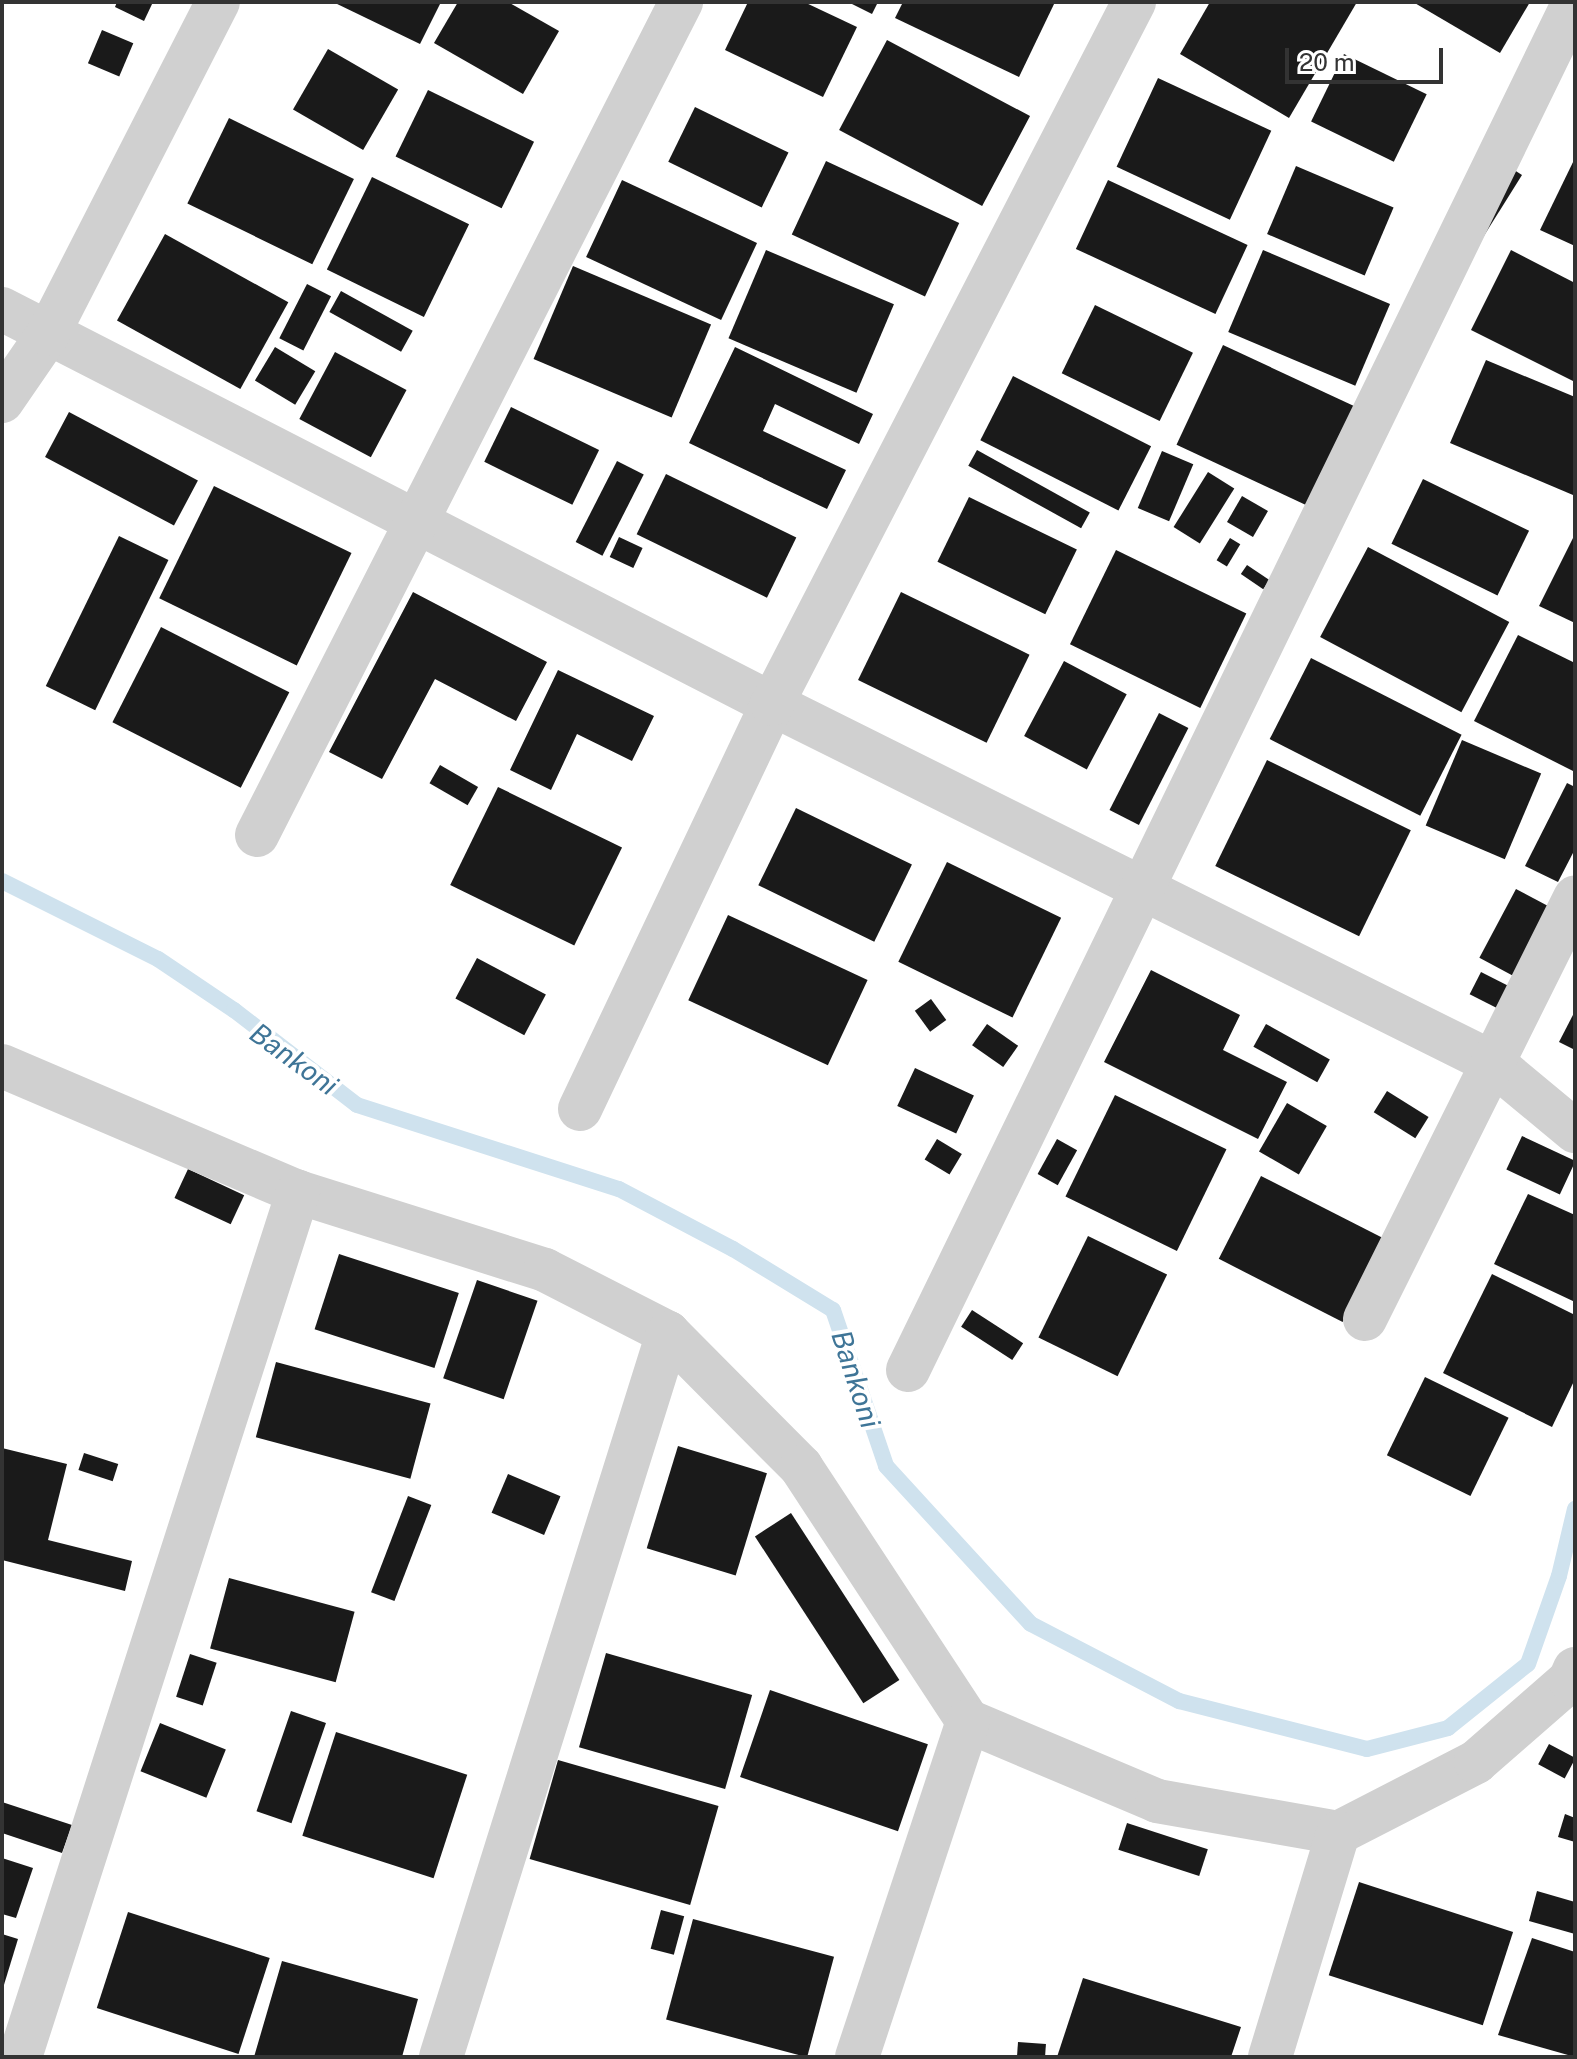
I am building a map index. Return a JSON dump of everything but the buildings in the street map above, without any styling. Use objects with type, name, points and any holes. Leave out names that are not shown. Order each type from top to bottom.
[{"type":"street","points":[[2,401],[48,334],[218,2]]},
{"type":"street","points":[[257,835],[681,2]]},
{"type":"street","points":[[580,1109],[772,704],[1134,2]]},
{"type":"street","points":[[908,1370],[1574,2]]},
{"type":"street","points":[[2,309],[772,704],[1493,1063],[1575,1131]]},
{"type":"street","points":[[1365,1319],[1575,897]]},
{"type":"street","points":[[2,1066],[298,1192],[545,1270],[668,1333],[801,1467],[968,1721],[1157,1801],[1338,1833],[1476,1762],[1570,1680],[1575,1669]]},
{"type":"street","points":[[20,2057],[298,1192]]},
{"type":"street","points":[[441,2057],[668,1333]]},
{"type":"street","points":[[857,2057],[968,1721]]},
{"type":"street","points":[[1270,2057],[1338,1833]]},
{"type":"waterway","name":"Bankoni","points":[[2,881],[158,959],[234,1010],[357,1105],[619,1189],[733,1249],[833,1310],[886,1466],[1031,1624],[1179,1701],[1367,1749],[1448,1728],[1528,1664],[1559,1576],[1575,1509]]}]
